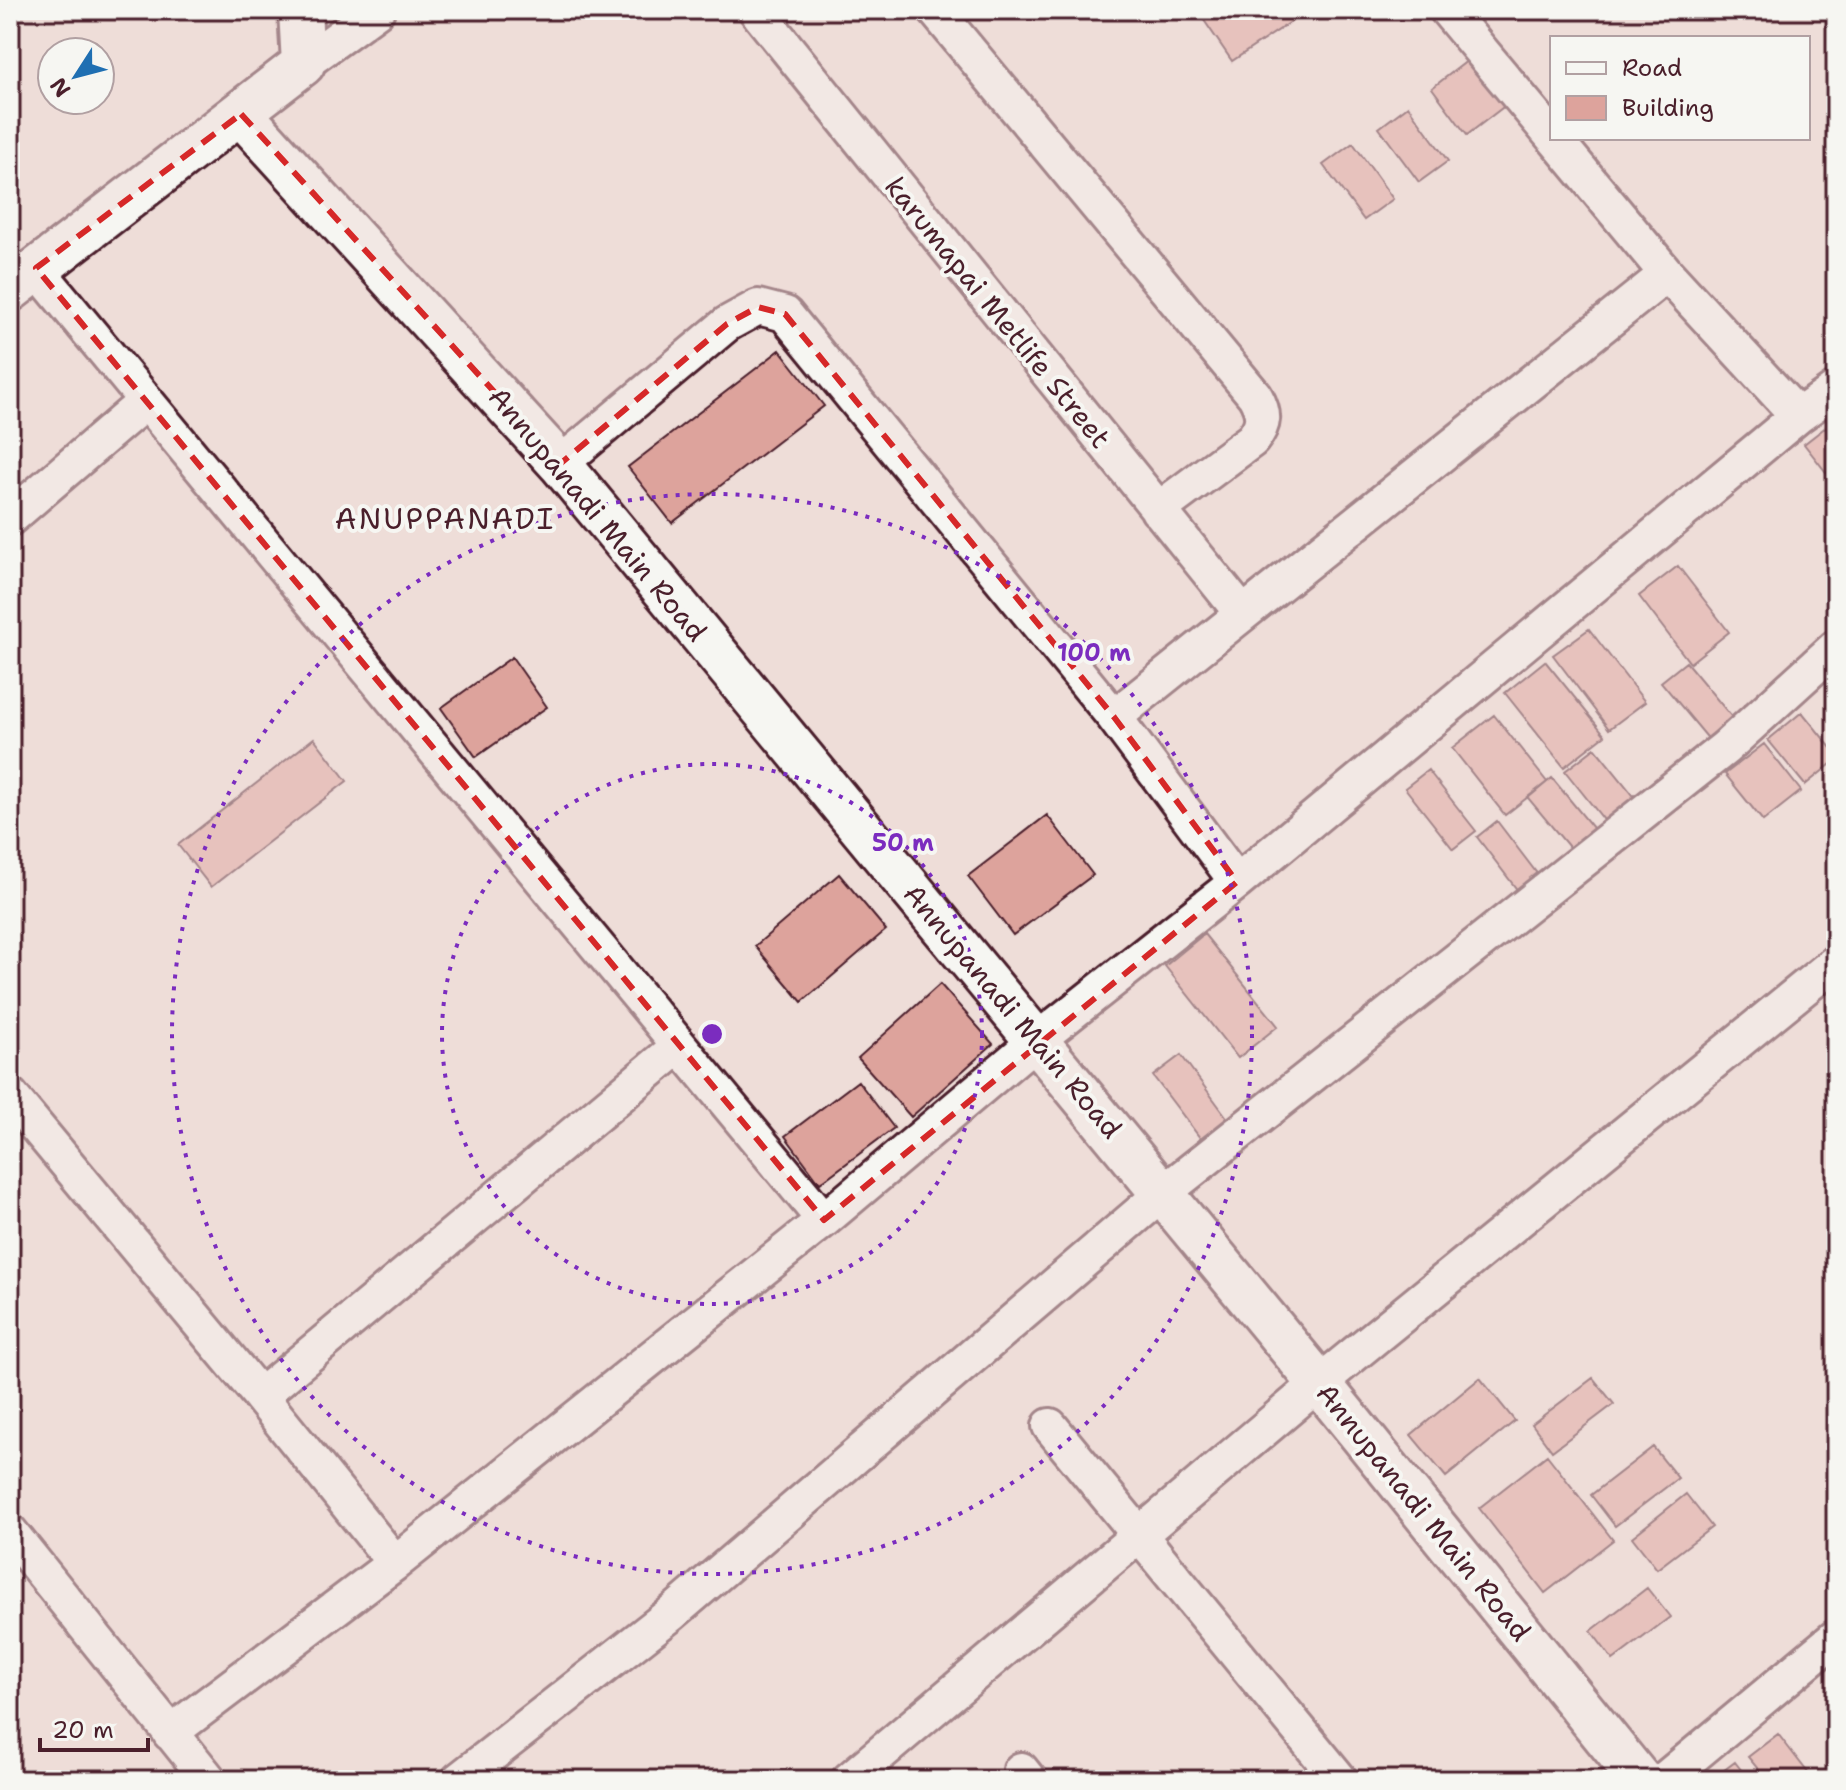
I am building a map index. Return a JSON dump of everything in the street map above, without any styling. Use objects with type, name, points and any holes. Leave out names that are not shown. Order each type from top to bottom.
[{"type":"street","points":[[300,10],[303,64]]},
{"type":"street","points":[[377,10],[23,279],[145,402],[824,1220]]},
{"type":"street","name":"karumapai Metlife Street","points":[[756,10],[1242,613]]},
{"type":"street","points":[[935,10],[1255,396],[1263,411],[1262,428],[1252,440],[1158,510]]},
{"type":"street","points":[[1447,10],[1550,133]]},
{"type":"street","name":"Annupanadi Main Road","points":[[241,114],[560,464],[1319,1383],[1640,1780]]},
{"type":"street","points":[[1555,140],[1667,274],[1798,416]]},
{"type":"street","points":[[1114,717],[1667,274]]},
{"type":"street","points":[[560,464],[727,324],[758,307],[785,314],[1114,717],[1237,882]]},
{"type":"street","points":[[170,1733],[395,1563],[824,1220],[1037,1040],[1237,882],[1798,416],[1836,389]]},
{"type":"street","points":[[10,518],[145,402]]},
{"type":"street","points":[[459,1780],[671,1614],[1163,1193],[1725,748],[1836,647]]},
{"type":"street","points":[[849,1780],[1319,1383],[1836,962]]},
{"type":"street","points":[[260,1396],[678,1047]]},
{"type":"street","points":[[10,1095],[395,1563]]},
{"type":"street","points":[[1050,1426],[1340,1780]]},
{"type":"street","points":[[10,1532],[209,1780]]},
{"type":"street","points":[[1664,1780],[1833,1646]]},
{"type":"highlighted area","points":[[241,114],[560,464],[727,324],[758,307],[785,314],[1114,717],[1237,882],[824,1220],[36,268]]},
{"type":"building","points":[[1197,10],[1300,10],[1303,14],[1232,61]]},
{"type":"building","points":[[1476,54],[1511,101],[1467,135],[1432,88]]},
{"type":"building","points":[[1408,106],[1448,161],[1419,182],[1379,128]]},
{"type":"building","points":[[1353,143],[1393,199],[1364,220],[1323,165]]},
{"type":"building","points":[[780,350],[824,406],[672,523],[628,467]]},
{"type":"building","points":[[1836,419],[1836,485],[1804,444]]},
{"type":"building","points":[[1678,566],[1729,632],[1690,663],[1639,596]]},
{"type":"building","points":[[1589,629],[1645,702],[1609,729],[1553,655]]},
{"type":"building","points":[[512,657],[547,707],[476,757],[441,708]]},
{"type":"building","points":[[1545,661],[1605,735],[1564,767],[1505,693]]},
{"type":"building","points":[[1686,662],[1736,722],[1711,742],[1661,682]]},
{"type":"building","points":[[1802,712],[1836,754],[1836,760],[1805,785],[1768,740]]},
{"type":"building","points":[[1494,715],[1547,782],[1505,815],[1452,748]]},
{"type":"building","points":[[314,738],[347,781],[211,887],[178,845]]},
{"type":"building","points":[[1764,744],[1801,791],[1763,821],[1725,774]]},
{"type":"building","points":[[1595,748],[1642,806],[1612,830],[1565,771]]},
{"type":"building","points":[[1428,770],[1476,831],[1453,849],[1405,788]]},
{"type":"building","points":[[1552,778],[1603,840],[1579,859],[1528,798]]},
{"type":"building","points":[[1047,815],[1093,875],[1013,935],[968,876]]},
{"type":"building","points":[[1497,821],[1545,884],[1525,900],[1477,837]]},
{"type":"building","points":[[839,874],[886,930],[802,1002],[755,946]]},
{"type":"building","points":[[1204,934],[1278,1026],[1238,1058],[1165,966]]},
{"type":"building","points":[[940,984],[993,1044],[911,1117],[858,1058]]},
{"type":"building","points":[[1181,1055],[1234,1127],[1207,1147],[1153,1076]]},
{"type":"building","points":[[858,1081],[894,1128],[820,1183],[785,1136]]},
{"type":"building","points":[[1480,1378],[1515,1421],[1446,1477],[1411,1435]]},
{"type":"building","points":[[1593,1378],[1614,1404],[1552,1451],[1532,1424]]},
{"type":"building","points":[[1653,1447],[1678,1478],[1615,1526],[1591,1495]]},
{"type":"building","points":[[1547,1455],[1613,1540],[1545,1593],[1479,1508]]},
{"type":"building","points":[[1686,1494],[1712,1527],[1657,1569],[1632,1537]]},
{"type":"building","points":[[1647,1588],[1670,1617],[1613,1660],[1591,1631]]},
{"type":"building","points":[[1778,1734],[1812,1778],[1767,1780],[1748,1757]]},
{"type":"building","points":[[1735,1762],[1749,1780],[1711,1780]]},
{"type":"district","name":"ANUPPANADI","points":[[445,518]]}]
